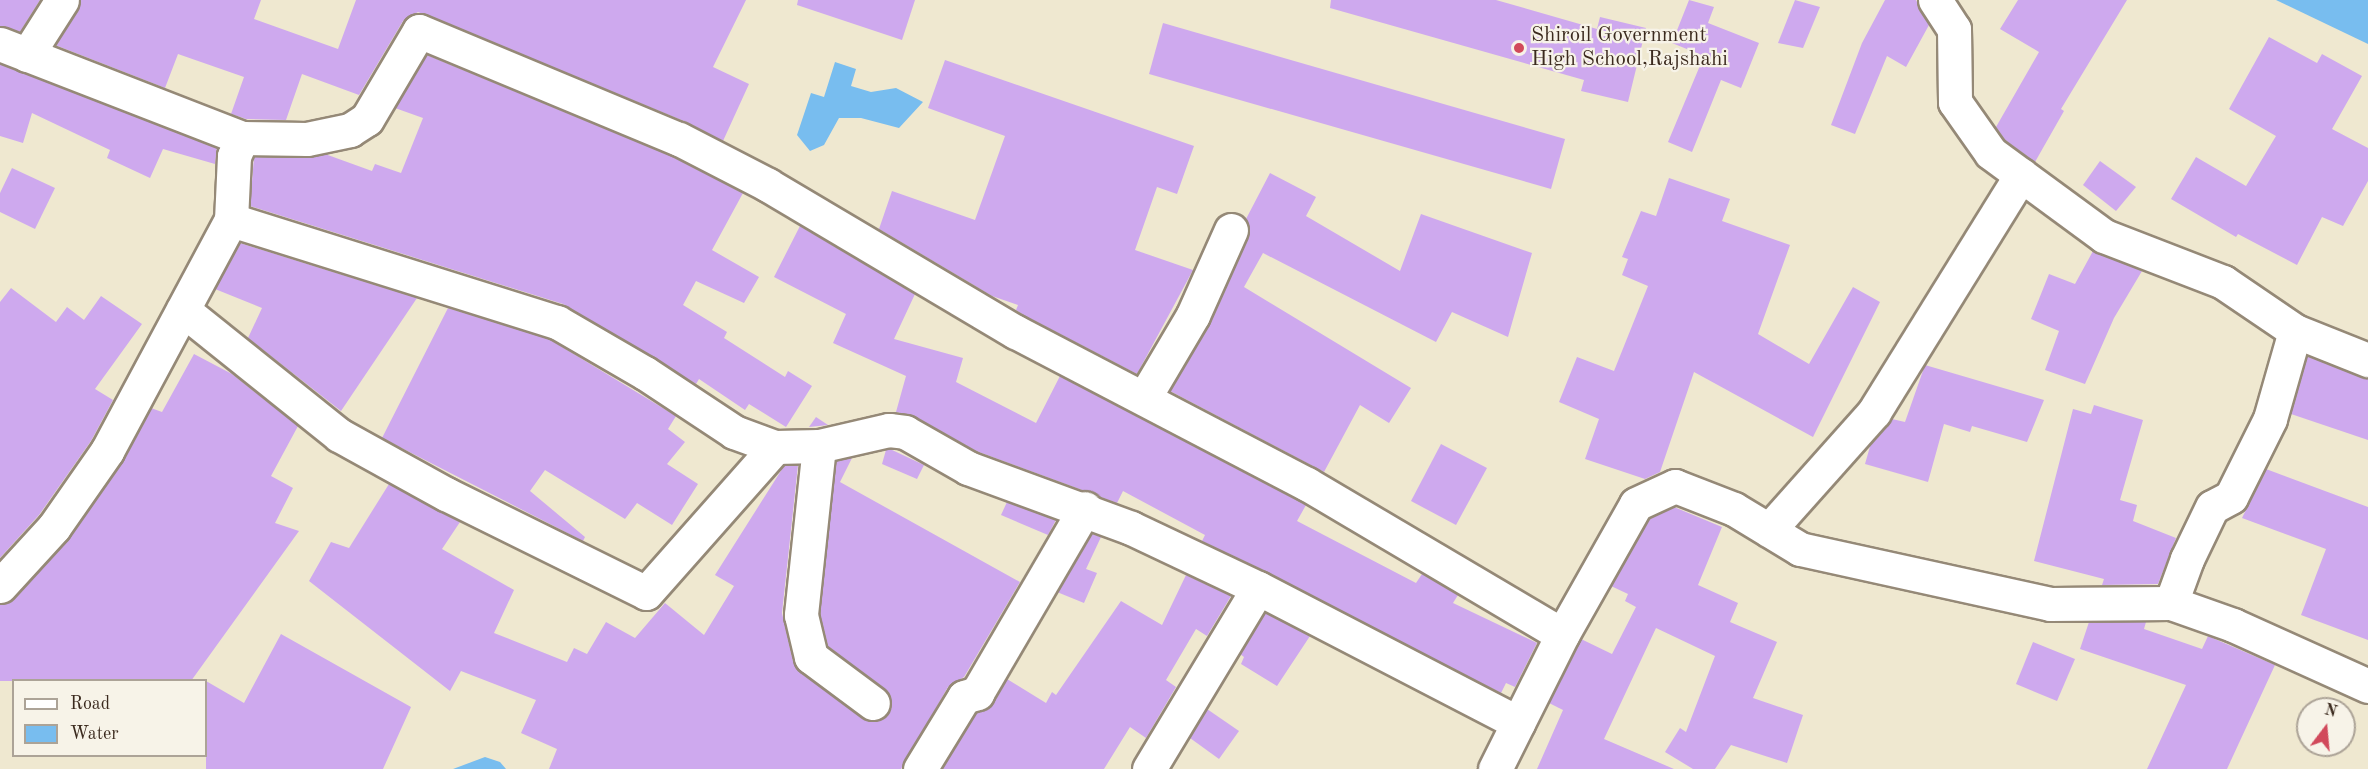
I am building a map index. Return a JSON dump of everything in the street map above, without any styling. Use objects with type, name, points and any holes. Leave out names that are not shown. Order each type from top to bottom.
[{"type":"street","points":[[62,0],[14,50],[242,138],[307,139],[350,130],[367,119],[419,31],[679,139],[768,185],[1016,332],[1347,507],[1562,635]]},
{"type":"street","points":[[1935,0],[1954,29],[1955,102],[1991,153],[2104,236],[2223,282],[2295,331],[2368,360]]},
{"type":"street","points":[[0,586],[54,527],[107,451],[231,220],[234,156],[242,138]]},
{"type":"street","points":[[1769,530],[1874,412],[2021,175]]},
{"type":"street","points":[[231,220],[557,322],[645,373],[734,432],[775,447],[819,446],[889,430],[905,432],[968,468],[1085,508],[1258,588],[1518,723]]},
{"type":"street","points":[[1144,398],[1193,315],[1231,230]]},
{"type":"street","points":[[183,310],[339,435],[446,494],[646,593],[775,447]]},
{"type":"street","points":[[2171,603],[2187,559],[2212,507],[2231,497],[2270,419],[2295,331]]},
{"type":"street","points":[[819,446],[801,615],[811,657],[873,703]]},
{"type":"street","points":[[1495,769],[1562,635],[1636,504],[1675,486],[1734,508],[1800,549],[2050,604],[2171,603],[2233,625],[2368,686]]},
{"type":"street","points":[[920,769],[964,697],[978,693],[1085,508]]},
{"type":"street","points":[[1149,769],[1258,588]]},
{"type":"water","points":[[2276,0],[2368,0],[2368,44]]},
{"type":"water","points":[[835,62],[856,69],[851,86],[871,92],[896,88],[923,102],[899,128],[861,118],[839,118],[824,145],[810,151],[797,135],[811,93],[824,97]]},
{"type":"water","points":[[485,757],[500,762],[506,769],[453,769]]},
{"type":"building","points":[[0,0],[40,0],[20,32],[0,26]]},
{"type":"building","points":[[81,0],[261,0],[254,19],[338,49],[356,0],[746,0],[713,67],[749,84],[723,141],[686,122],[418,12],[403,21],[359,95],[302,74],[286,120],[246,119],[231,114],[244,77],[178,54],[165,88],[55,45]]},
{"type":"building","points":[[798,0],[915,0],[902,40],[797,5]]},
{"type":"building","name":"Shiroil Government High School,Rajshahi","points":[[1331,0],[1496,0],[1597,29],[1600,17],[1646,28],[1628,102],[1581,91],[1584,80],[1330,8]]},
{"type":"building","points":[[1689,0],[1714,7],[1708,23],[1759,43],[1741,88],[1721,80],[1692,152],[1668,142],[1704,56],[1672,43]]},
{"type":"building","points":[[1795,0],[1820,7],[1803,48],[1778,43]]},
{"type":"building","points":[[1885,0],[1916,0],[1929,25],[1906,67],[1887,56],[1855,134],[1831,125],[1862,43]]},
{"type":"building","points":[[2018,0],[2127,0],[2061,109],[2064,111],[2035,162],[2005,140],[1996,127],[2039,52],[2000,29]]},
{"type":"building","points":[[1163,23],[1565,139],[1551,189],[1149,74]]},
{"type":"building","points":[[2269,37],[2317,63],[2322,54],[2362,76],[2332,129],[2368,148],[2368,181],[2343,226],[2322,217],[2297,265],[2238,234],[2236,237],[2171,199],[2196,157],[2246,186],[2276,136],[2229,109]]},
{"type":"building","points":[[427,55],[671,156],[743,193],[712,250],[759,277],[744,303],[696,281],[683,305],[727,332],[724,338],[785,377],[788,371],[812,386],[786,427],[749,404],[745,410],[699,379],[696,384],[563,304],[250,206],[254,157],[325,154],[372,171],[375,164],[401,173],[423,118],[395,108]]},
{"type":"building","points":[[945,60],[1194,146],[1177,194],[1157,187],[1135,250],[1193,270],[1137,374],[1025,316],[1016,310],[1018,305],[992,296],[879,229],[892,191],[975,220],[1005,136],[928,108]]},
{"type":"building","points":[[0,64],[217,148],[215,164],[163,149],[150,178],[107,158],[110,150],[32,113],[23,143],[0,136]]},
{"type":"building","points":[[2100,161],[2136,187],[2116,211],[2083,185]]},
{"type":"building","points":[[12,168],[55,188],[35,229],[0,212],[0,193]]},
{"type":"building","points":[[1270,173],[1316,197],[1306,216],[1400,271],[1421,214],[1532,253],[1508,337],[1452,312],[1436,342],[1263,253],[1244,287],[1411,388],[1389,423],[1360,405],[1324,472],[1170,391],[1210,323],[1248,238],[1246,219]]},
{"type":"building","points":[[1669,178],[1730,199],[1722,221],[1790,245],[1758,334],[1809,364],[1853,287],[1880,302],[1813,437],[1694,372],[1660,472],[1645,479],[1585,459],[1599,419],[1559,402],[1577,357],[1614,371],[1648,286],[1622,275],[1628,259],[1622,257],[1641,211],[1656,216]]},
{"type":"building","points":[[800,226],[915,294],[894,339],[963,358],[956,382],[1036,423],[1060,376],[1306,505],[1297,521],[1416,583],[1422,574],[1458,595],[1453,603],[1537,643],[1515,687],[1506,683],[1501,693],[1202,541],[1205,535],[1123,491],[1117,503],[976,451],[914,416],[896,412],[906,376],[833,343],[846,314],[774,277]]},
{"type":"building","points":[[240,243],[417,298],[341,411],[248,338],[262,308],[215,289]]},
{"type":"building","points":[[2093,251],[2142,271],[2114,318],[2085,384],[2045,370],[2059,331],[2031,319],[2049,274],[2075,284]]},
{"type":"building","points":[[11,288],[56,322],[67,307],[84,320],[101,296],[142,324],[95,389],[113,400],[91,441],[39,515],[0,558],[0,302]]},
{"type":"building","points":[[448,308],[549,339],[676,416],[668,429],[685,442],[667,464],[698,484],[672,525],[637,503],[625,519],[545,470],[530,491],[585,537],[583,541],[382,438]]},
{"type":"building","points":[[194,354],[232,374],[298,426],[271,476],[293,488],[275,523],[299,531],[192,679],[12,679],[12,681],[0,681],[0,604],[14,599],[69,538],[122,462],[151,408],[162,412]]},
{"type":"building","points":[[2307,356],[2368,378],[2368,440],[2291,414]]},
{"type":"building","points":[[1925,365],[2044,400],[2027,442],[1972,426],[1970,432],[1944,424],[1928,482],[1865,464],[1871,443],[1892,419],[1905,422]]},
{"type":"building","points":[[2094,405],[2143,420],[2120,500],[2137,505],[2133,521],[2176,538],[2158,584],[2102,585],[2104,579],[2034,561],[2073,409],[2091,414]]},
{"type":"building","points":[[816,417],[828,425],[809,427]]},
{"type":"building","points":[[1441,444],[1487,468],[1456,525],[1411,501]]},
{"type":"building","points":[[890,449],[924,465],[917,479],[882,464],[886,450]]},
{"type":"building","points":[[852,458],[840,482],[1020,582],[964,677],[948,687],[901,769],[549,769],[557,749],[521,733],[536,700],[461,671],[450,691],[309,581],[331,542],[349,548],[389,484],[460,522],[442,549],[514,590],[494,633],[567,662],[574,648],[587,654],[606,622],[635,638],[665,603],[704,635],[734,586],[715,575],[784,466],[798,465],[782,613],[793,661],[800,672],[862,718],[880,720],[888,714],[890,695],[828,646],[820,614],[836,461]]},
{"type":"building","points":[[2266,469],[2368,507],[2368,640],[2301,615],[2326,549],[2242,518]]},
{"type":"building","points":[[1007,502],[1056,520],[1048,535],[1001,515]]},
{"type":"building","points":[[1674,507],[1722,527],[1698,585],[1738,603],[1730,622],[1777,642],[1753,698],[1803,715],[1787,763],[1731,745],[1715,769],[1693,769],[1665,752],[1680,728],[1686,732],[1715,656],[1656,628],[1604,739],[1674,769],[1537,769],[1563,710],[1549,703],[1581,639],[1612,654],[1636,607],[1625,601],[1628,594],[1611,586],[1649,518]]},
{"type":"building","points":[[1092,534],[1101,537],[1086,569],[1097,573],[1084,603],[1057,592]]},
{"type":"building","points":[[1186,575],[1231,596],[1207,636],[1196,629],[1166,680],[1176,687],[1146,738],[1130,727],[1104,769],[942,769],[976,713],[993,703],[1007,679],[1046,703],[1052,692],[1056,695],[1121,601],[1162,625]]},
{"type":"building","points":[[1265,613],[1310,636],[1277,686],[1241,664],[1244,657],[1240,654]]},
{"type":"building","points":[[2089,622],[2146,622],[2144,629],[2202,649],[2208,636],[2275,665],[2227,769],[2147,769],[2186,685],[2080,649]]},
{"type":"building","points":[[281,634],[411,707],[383,769],[206,769],[207,682],[244,703]]},
{"type":"building","points":[[2033,642],[2075,659],[2057,701],[2016,684]]},
{"type":"building","points":[[1207,709],[1239,731],[1219,759],[1190,738]]},
{"type":"place","name":"Shiroil Government High School,Rajshahi","points":[[1519,48]]}]
